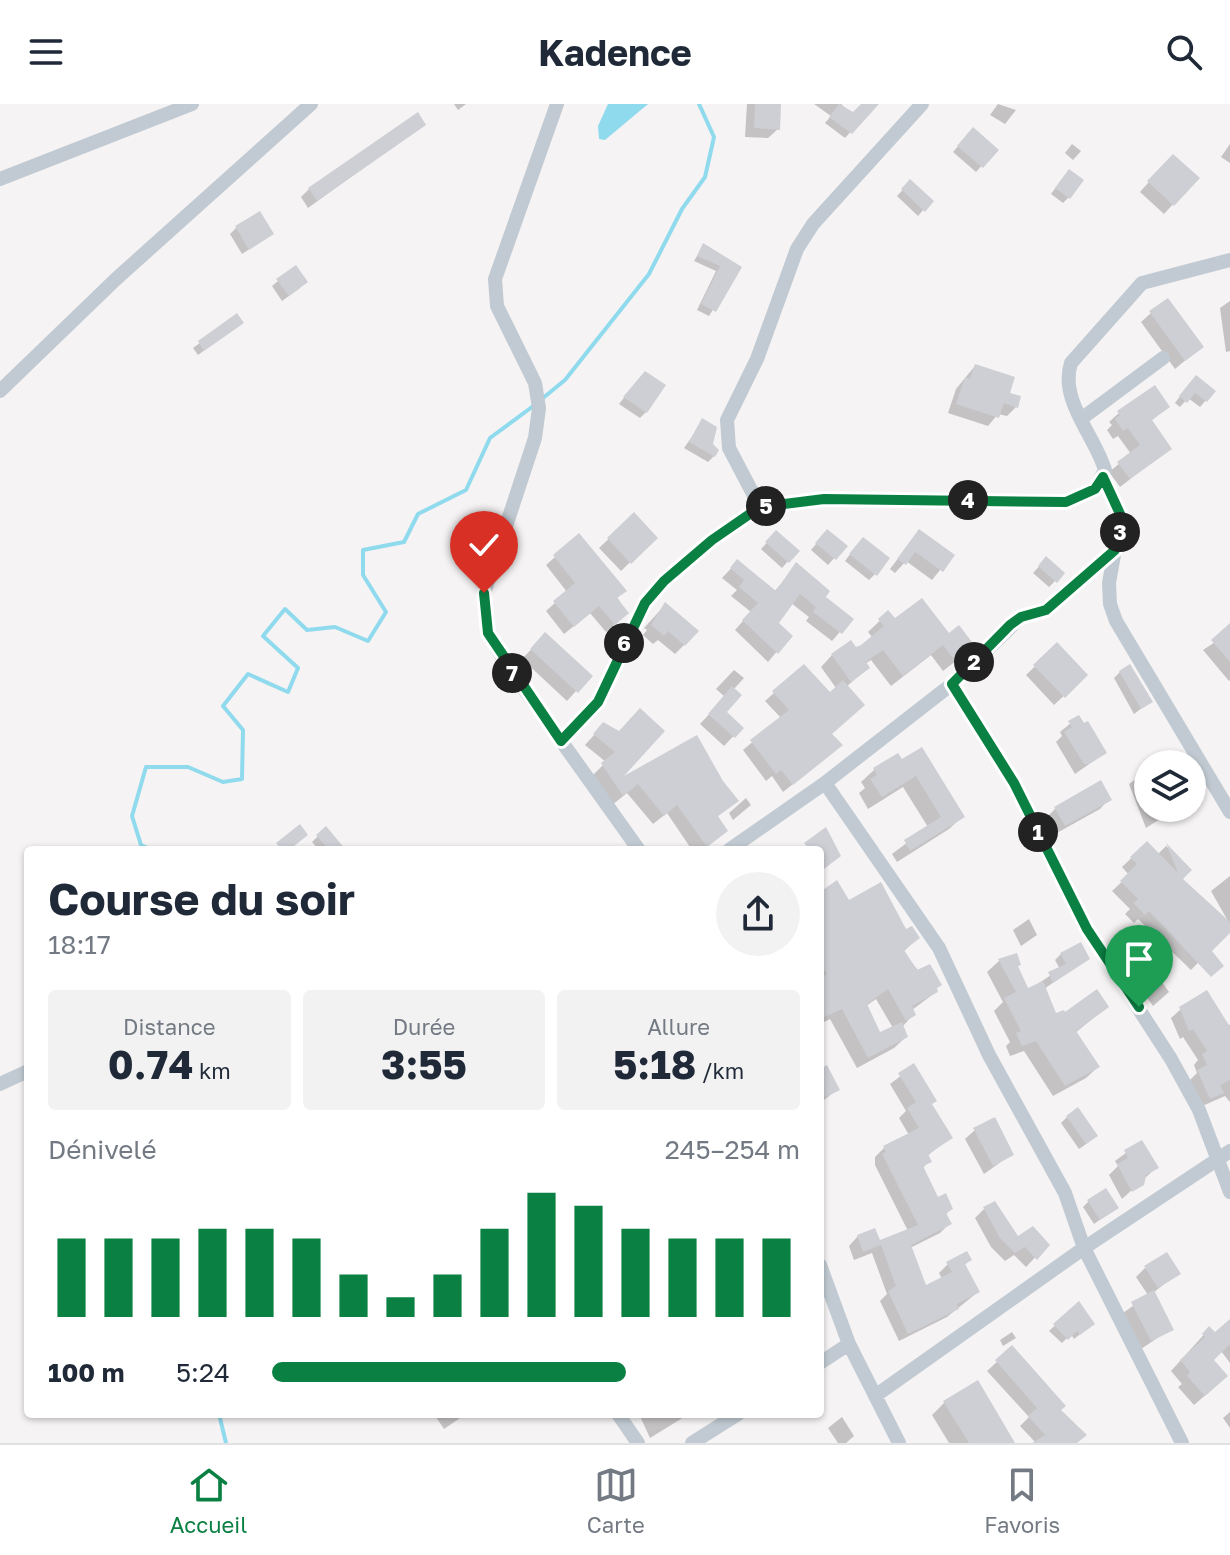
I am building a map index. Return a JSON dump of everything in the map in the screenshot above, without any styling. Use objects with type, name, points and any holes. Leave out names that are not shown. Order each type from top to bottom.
[{"type":"street","points":[[0,179],[192,104]]},
{"type":"street","points":[[0,391],[116,279],[311,104]]},
{"type":"street","points":[[557,104],[495,279],[497,306],[535,383],[539,408],[535,438],[484,593],[488,633],[636,846]]},
{"type":"street","points":[[760,507],[729,448],[727,420],[757,359],[797,249],[813,224],[922,104]]},
{"type":"street","points":[[1230,260],[1142,283],[1094,333],[1069,370],[1081,419],[1102,460],[1103,477],[1121,516],[1110,604],[1116,621],[1230,812]]},
{"type":"street","points":[[1081,419],[1163,358]]},
{"type":"street","points":[[561,741],[598,702],[645,603],[664,581],[712,540],[760,507],[824,499],[1066,502],[1095,489],[1103,477]]},
{"type":"street","points":[[735,846],[825,783],[952,684],[1010,625],[1021,617],[1046,610],[1115,550]]},
{"type":"street","points":[[952,684],[1014,783],[1087,929],[1171,1059],[1224,1154],[1230,1192]]},
{"type":"street","points":[[825,783],[939,948],[989,1055],[1065,1193],[1084,1248],[1182,1443]]},
{"type":"street","points":[[0,1084],[24,1073]]},
{"type":"street","points":[[875,1396],[1084,1248],[1224,1154]]},
{"type":"street","points":[[824,1276],[849,1344],[899,1443]]},
{"type":"street","points":[[824,1360],[849,1344]]},
{"type":"street","points":[[621,1418],[638,1443]]},
{"type":"street","points":[[692,1443],[732,1418]]},
{"type":"water","points":[[608,104],[648,104],[605,140],[599,139],[598,126]]},
{"type":"building","points":[[755,104],[781,104],[780,130],[754,128]]},
{"type":"building","points":[[839,104],[853,112],[861,104],[879,104],[852,134],[829,117]]},
{"type":"building","points":[[418,112],[426,125],[317,201],[308,188]]},
{"type":"building","points":[[973,127],[999,150],[983,168],[957,146]]},
{"type":"building","points":[[1173,154],[1200,178],[1174,206],[1147,181]]},
{"type":"building","points":[[1069,169],[1084,180],[1070,199],[1055,188]]},
{"type":"building","points":[[910,179],[934,201],[925,212],[901,189]]},
{"type":"building","points":[[260,211],[274,234],[249,250],[235,226]]},
{"type":"building","points":[[703,243],[742,267],[716,312],[701,304],[720,266],[697,256]]},
{"type":"building","points":[[296,265],[308,282],[289,296],[276,279]]},
{"type":"building","points":[[1168,298],[1204,347],[1185,361],[1149,311]]},
{"type":"building","points":[[237,313],[244,323],[204,351],[198,341]]},
{"type":"building","points":[[975,364],[1015,377],[1010,393],[1021,396],[1018,408],[1004,403],[999,418],[956,404],[965,377],[970,379]]},
{"type":"building","points":[[645,371],[666,385],[647,413],[623,397]]},
{"type":"building","points":[[1196,375],[1216,391],[1207,402],[1195,393],[1187,403],[1179,396]]},
{"type":"building","points":[[1155,385],[1170,407],[1152,420],[1172,449],[1130,479],[1117,462],[1140,445],[1128,428],[1123,431],[1115,419],[1120,415],[1117,411]]},
{"type":"building","points":[[702,418],[717,427],[713,444],[719,450],[715,457],[689,442]]},
{"type":"building","points":[[634,512],[658,538],[631,564],[607,538]]},
{"type":"building","points":[[827,529],[848,546],[836,560],[815,543]]},
{"type":"building","points":[[919,529],[955,555],[943,572],[915,552],[906,565],[897,559]]},
{"type":"building","points":[[776,530],[800,551],[789,563],[765,542]]},
{"type":"building","points":[[579,533],[627,591],[617,598],[629,613],[615,625],[599,606],[574,627],[553,601],[575,583],[553,555]]},
{"type":"building","points":[[863,537],[890,558],[877,576],[849,554]]},
{"type":"building","points":[[1046,556],[1065,573],[1057,583],[1038,566]]},
{"type":"building","points":[[737,559],[776,591],[796,562],[830,591],[826,597],[854,619],[842,634],[813,612],[816,607],[800,594],[779,623],[793,636],[778,654],[742,620],[758,603],[739,587],[744,580],[730,568]]},
{"type":"building","points":[[922,598],[949,633],[959,625],[975,646],[956,662],[943,645],[903,676],[883,650],[866,662],[870,668],[851,682],[831,654],[851,640],[856,647],[861,645],[884,626],[878,619],[888,610],[895,618]]},
{"type":"building","points":[[665,602],[699,631],[685,646],[668,631],[664,636],[651,625]]},
{"type":"building","points":[[1230,623],[1230,662],[1211,640]]},
{"type":"building","points":[[545,632],[593,676],[578,693],[530,649]]},
{"type":"building","points":[[1057,642],[1088,675],[1065,698],[1033,665]]},
{"type":"building","points":[[804,664],[830,692],[843,680],[865,705],[832,734],[843,745],[793,785],[781,770],[776,774],[750,740],[789,710],[772,691]]},
{"type":"building","points":[[1130,664],[1153,702],[1141,709],[1119,671]]},
{"type":"building","points":[[732,686],[742,695],[727,712],[744,728],[735,738],[708,714]]},
{"type":"building","points":[[640,708],[665,731],[624,776],[697,735],[723,781],[739,801],[718,816],[728,831],[706,846],[677,805],[664,816],[638,784],[623,796],[601,763],[615,752],[593,734],[603,722],[619,731]]},
{"type":"building","points":[[1079,715],[1084,723],[1088,721],[1107,753],[1089,764],[1084,764],[1064,732],[1072,727],[1068,721]]},
{"type":"building","points":[[922,747],[965,817],[910,851],[904,840],[941,817],[916,776],[882,797],[870,779],[877,775],[873,768],[898,753],[902,759]]},
{"type":"building","points":[[1101,780],[1112,800],[1065,826],[1054,807]]},
{"type":"building","points":[[300,824],[308,835],[294,846],[279,846],[276,843]]},
{"type":"building","points":[[326,826],[343,846],[326,846],[316,835]]},
{"type":"building","points":[[826,827],[841,856],[824,869],[824,846],[807,846],[804,843]]},
{"type":"building","points":[[1147,841],[1178,873],[1166,843],[1192,870],[1183,879],[1230,922],[1230,933],[1212,951],[1224,966],[1211,977],[1149,911],[1145,915],[1133,903],[1138,899],[1120,881],[1137,864],[1130,857]]},
{"type":"building","points":[[837,880],[849,900],[881,882],[906,929],[912,926],[920,938],[904,950],[917,970],[930,964],[942,985],[937,988],[938,992],[912,1006],[916,1015],[906,1021],[888,989],[867,1004],[880,1032],[902,1022],[908,1037],[868,1058],[842,1009],[824,1017],[824,976],[827,974],[824,970],[824,889]]},
{"type":"building","points":[[1081,942],[1090,959],[1053,983],[1048,972],[1066,964],[1060,953]]},
{"type":"building","points":[[1017,953],[1021,965],[1018,966],[1028,988],[1043,981],[1056,1013],[1065,1012],[1097,989],[1109,1007],[1076,1031],[1100,1067],[1065,1086],[1036,1041],[1022,1046],[1016,1033],[1021,1031],[1004,998],[1016,992],[998,959]]},
{"type":"building","points":[[1207,990],[1230,1027],[1230,1080],[1220,1085],[1224,1093],[1210,1099],[1197,1070],[1207,1065],[1202,1054],[1207,1051],[1193,1029],[1189,1031],[1179,1007]]},
{"type":"building","points":[[914,1063],[937,1101],[932,1104],[953,1138],[928,1154],[932,1162],[923,1166],[938,1197],[946,1193],[953,1209],[946,1213],[952,1224],[911,1245],[926,1285],[952,1272],[946,1262],[967,1251],[972,1260],[965,1264],[980,1292],[957,1304],[959,1309],[908,1334],[888,1291],[896,1286],[881,1245],[863,1252],[857,1235],[875,1228],[880,1240],[918,1225],[882,1154],[886,1152],[883,1146],[919,1128],[907,1108],[916,1102],[898,1073]]},
{"type":"building","points":[[827,1065],[840,1090],[824,1098],[824,1067]]},
{"type":"building","points":[[1078,1107],[1098,1136],[1086,1144],[1066,1116]]},
{"type":"building","points":[[995,1117],[1014,1155],[993,1166],[973,1128]]},
{"type":"building","points":[[1142,1140],[1159,1168],[1146,1175],[1144,1185],[1132,1192],[1117,1164],[1128,1158],[1124,1150]]},
{"type":"building","points":[[1106,1188],[1119,1208],[1100,1220],[1087,1200]]},
{"type":"building","points":[[995,1201],[1018,1236],[1033,1226],[1050,1245],[1037,1260],[1025,1247],[1015,1253],[1000,1238],[983,1207]]},
{"type":"building","points":[[1167,1252],[1181,1274],[1158,1288],[1144,1266]]},
{"type":"building","points":[[1154,1290],[1174,1330],[1151,1341],[1131,1302]]},
{"type":"building","points":[[1079,1301],[1095,1324],[1080,1335],[1077,1331],[1068,1340],[1053,1324]]},
{"type":"building","points":[[1230,1319],[1230,1344],[1214,1360],[1228,1376],[1205,1396],[1187,1376],[1190,1372],[1180,1360],[1205,1337],[1202,1334],[1209,1326],[1215,1332]]},
{"type":"building","points":[[1012,1345],[1066,1406],[1061,1410],[1087,1435],[1077,1443],[1032,1443],[1045,1435],[1028,1416],[1037,1408],[995,1360]]},
{"type":"building","points":[[978,1380],[1015,1443],[969,1443],[943,1401]]},
{"type":"waterway","points":[[543,398],[565,380],[649,274],[682,209],[705,177],[714,137],[699,104]]},
{"type":"waterway","points":[[143,846],[132,816],[146,767],[188,767],[223,782],[242,779],[243,730],[223,706],[248,674],[288,692],[298,668],[263,636],[285,609],[307,630],[335,627],[368,641],[386,612],[363,575],[363,550],[404,542],[418,514],[466,490],[490,438],[536,404]]},
{"type":"waterway","points":[[220,1418],[226,1443]]},
{"type":"route","points":[[484,593],[488,633],[561,741],[598,702],[645,603],[664,581],[712,540],[760,507],[824,499],[1066,502],[1095,489],[1103,477],[1121,516],[1122,526],[1115,550],[1046,610],[1021,617],[1010,625],[952,684],[1014,783],[1087,929],[1139,1007]]}]
